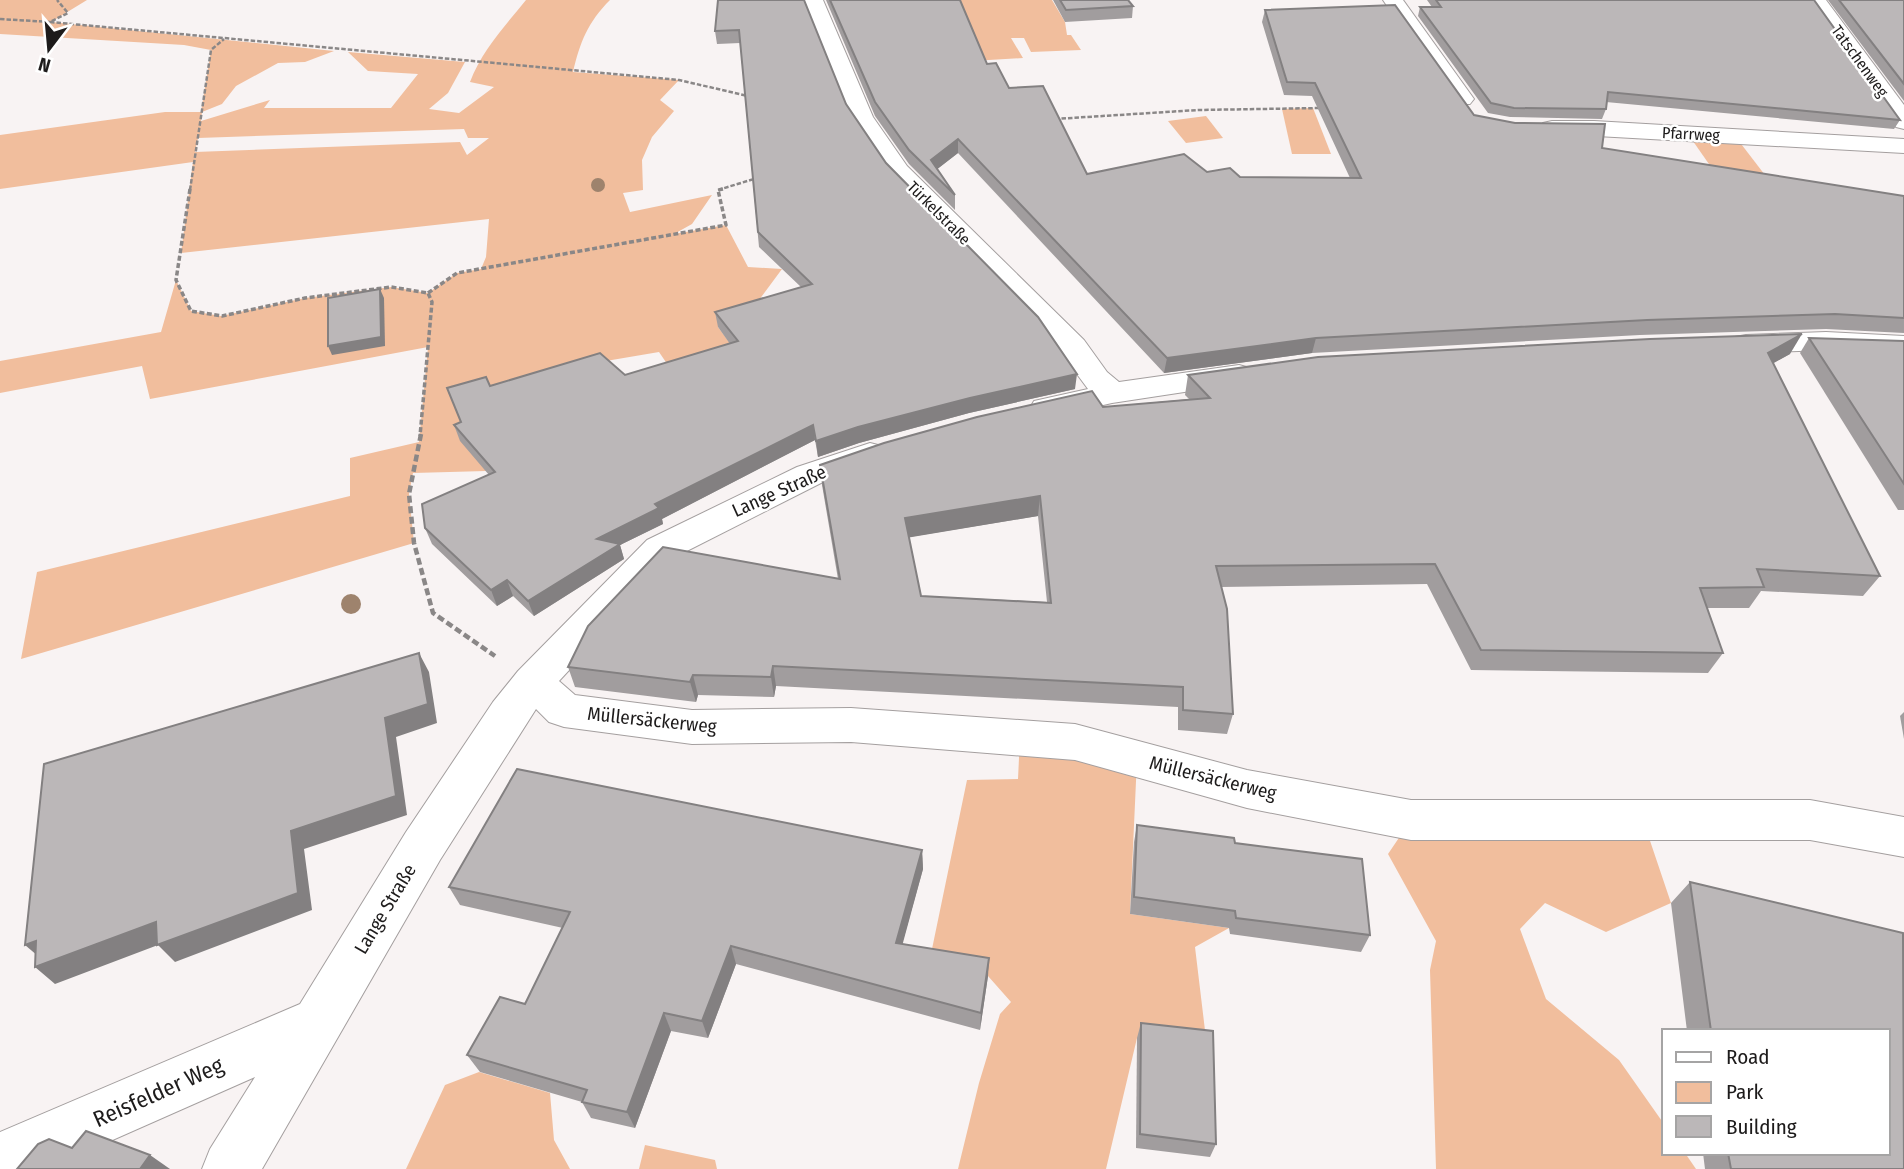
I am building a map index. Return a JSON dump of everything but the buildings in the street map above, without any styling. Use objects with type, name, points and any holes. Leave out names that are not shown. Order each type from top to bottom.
[{"type":"street","name":"Türkelstraße","points":[[813,0],[861,117],[898,171],[1073,348],[1096,379],[1112,393]]},
{"type":"street","points":[[1393,0],[1472,114]]},
{"type":"street","name":"Tatschenweg","points":[[1816,0],[1904,122]]},
{"type":"street","name":"Pfarrweg","points":[[1531,127],[1594,128],[1904,146]]},
{"type":"street","points":[[1720,345],[1826,341],[1904,345]]},
{"type":"street","points":[[1016,415],[1112,393],[1272,371]]},
{"type":"street","name":"Lange Straße","points":[[230,1169],[316,1023],[508,714],[533,682],[660,549],[808,475],[908,443]]},
{"type":"street","name":"Müllersäckerweg","points":[[533,682],[564,710],[692,727],[851,725],[1075,742],[1247,789],[1411,820],[1810,820],[1904,837]]},
{"type":"street","name":"Reisfelder Weg","points":[[0,1161],[316,1023]]},
{"type":"path","points":[[50,22],[68,13],[57,0]]},
{"type":"path","points":[[0,19],[679,80],[756,97]]},
{"type":"path","points":[[224,39],[211,50],[176,280],[191,311],[222,316],[305,298],[391,287],[428,293],[457,273],[726,225],[718,190],[758,178]]},
{"type":"path","points":[[1048,119],[1198,110],[1327,108]]},
{"type":"path","points":[[428,293],[432,302],[423,423],[410,494],[417,555],[433,613],[533,682]]},
{"type":"green space","points":[[0,0],[87,0],[51,22],[334,51],[305,62],[278,63],[236,86],[222,104],[202,112],[201,121],[270,100],[264,108],[391,108],[418,74],[368,71],[348,52],[465,62],[448,93],[429,109],[459,113],[494,87],[470,82],[487,49],[526,0],[610,0],[586,33],[573,72],[679,80],[660,100],[674,111],[652,137],[642,160],[643,190],[623,193],[630,212],[712,195],[692,224],[674,234],[726,225],[748,267],[782,269],[745,319],[718,327],[740,357],[676,377],[659,352],[541,372],[453,403],[486,471],[413,473],[409,494],[414,543],[21,659],[37,572],[350,496],[350,458],[419,442],[428,347],[150,399],[142,366],[0,393],[0,361],[161,332],[176,280],[191,311],[221,316],[305,298],[391,287],[428,293],[457,273],[481,269],[486,257],[489,219],[181,253],[193,162],[0,189],[0,135],[165,112],[201,112],[211,50],[184,45],[0,34]],"holes":[[[464,129],[468,138],[489,138],[467,155],[460,142],[195,152],[198,138]]]},
{"type":"green space","points":[[954,0],[1052,0],[1065,22],[1067,35],[1071,35],[1081,50],[1031,52],[1024,38],[1011,38],[1023,58],[972,61]]},
{"type":"green space","points":[[1313,108],[1331,154],[1292,154],[1282,109]]},
{"type":"green space","points":[[1206,116],[1223,138],[1186,143],[1168,121]]},
{"type":"green space","points":[[1688,134],[1735,136],[1768,179],[1718,177]]},
{"type":"green space","points":[[1020,737],[1137,759],[1130,914],[1229,928],[1195,947],[1207,1047],[1137,1038],[1106,1169],[958,1169],[979,1083],[1000,1014],[1011,1002],[988,976],[954,971],[932,949],[967,780],[1018,779]]},
{"type":"green space","points":[[1411,820],[1643,820],[1671,903],[1606,932],[1545,903],[1520,929],[1546,999],[1619,1060],[1662,1121],[1662,1155],[1686,1155],[1696,1169],[1436,1169],[1430,970],[1436,941],[1388,854]]},
{"type":"green space","points":[[479,1072],[550,1093],[554,1140],[570,1169],[406,1169],[445,1085]]},
{"type":"green space","points":[[645,1145],[715,1160],[717,1169],[639,1169]]}]
